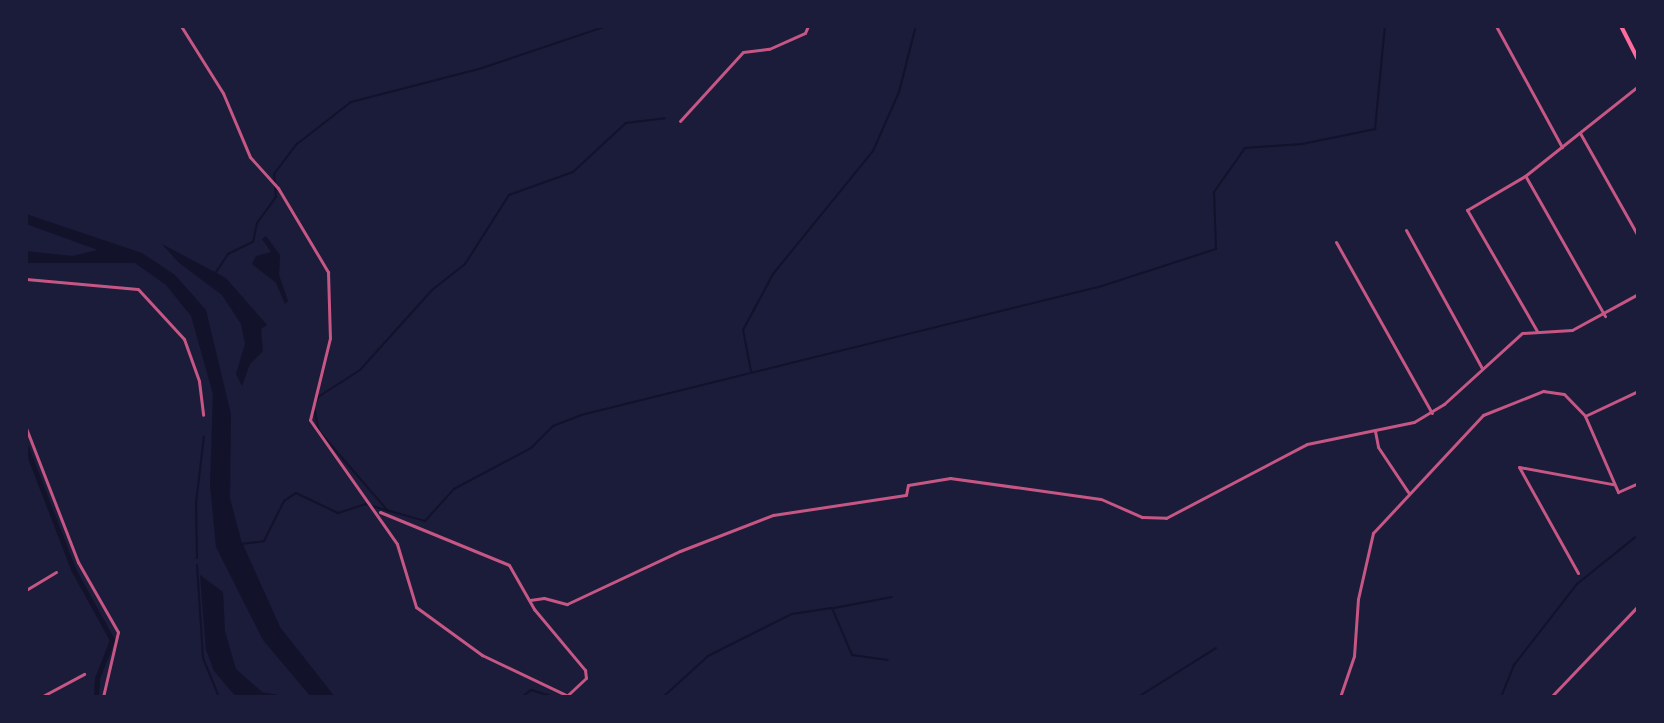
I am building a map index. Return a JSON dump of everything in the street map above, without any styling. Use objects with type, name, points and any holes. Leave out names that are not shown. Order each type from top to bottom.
[{"type":"main road","points":[[1621,26],[1638,59]]},
{"type":"street","points":[[181,26],[223,93],[250,157],[278,188],[328,272],[330,338],[310,420],[379,512],[402,552],[411,597],[421,614],[482,655],[568,696],[586,678],[585,670],[530,600],[509,565],[379,512]]},
{"type":"street","points":[[680,121],[743,52],[769,49],[805,33],[808,26]]},
{"type":"street","points":[[1496,26],[1562,147]]},
{"type":"street","points":[[1537,331],[1467,210],[1525,176],[1638,86]]},
{"type":"street","points":[[1580,133],[1638,236]]},
{"type":"street","points":[[1525,176],[1605,316]]},
{"type":"street","points":[[1406,230],[1482,368]]},
{"type":"street","points":[[1336,242],[1432,413]]},
{"type":"street","points":[[26,279],[138,289],[184,339],[199,381],[203,415]]},
{"type":"street","points":[[530,600],[544,598],[567,604],[680,551],[773,515],[906,495],[908,485],[965,478],[1101,499],[1142,517],[1166,518],[1307,444],[1375,431],[1432,413],[1522,333],[1572,330],[1605,316],[1638,294]]},
{"type":"street","points":[[1340,697],[1355,647],[1358,599],[1373,533],[1483,415],[1513,399],[1555,390],[1585,416],[1618,492],[1638,483]]},
{"type":"street","points":[[1585,416],[1638,391]]},
{"type":"street","points":[[26,428],[78,562],[118,632],[103,697]]},
{"type":"street","points":[[1375,431],[1378,447],[1408,492]]},
{"type":"street","points":[[1578,573],[1519,467],[1612,484]]},
{"type":"street","points":[[26,590],[56,572]]},
{"type":"street","points":[[1551,697],[1638,606]]},
{"type":"street","points":[[41,697],[84,674]]},
{"type":"shaded area","points":[[26,214],[142,253],[175,275],[206,310],[231,414],[230,498],[241,540],[280,627],[335,697],[311,697],[263,640],[216,547],[210,485],[213,394],[191,316],[166,285],[135,263],[26,263],[26,251],[72,256],[98,250],[26,224]]},
{"type":"shaded area","points":[[266,236],[280,255],[279,275],[288,301],[285,304],[276,283],[252,264],[256,256],[271,252],[262,239]]},
{"type":"shaded area","points":[[162,244],[226,278],[267,325],[261,329],[263,351],[250,364],[242,386],[236,374],[245,344],[241,324],[222,295],[178,262]]},
{"type":"shaded area","points":[[200,575],[223,592],[225,631],[236,669],[262,692],[290,697],[236,697],[214,671],[206,650]]},
{"type":"waterway","points":[[216,272],[228,254],[253,242],[257,223],[276,197],[274,174],[297,144],[351,102],[482,68],[607,26]]},
{"type":"waterway","points":[[241,544],[264,541],[284,501],[296,493],[338,513],[365,504],[425,521],[454,489],[531,448],[553,426],[581,415],[1102,286],[1216,249],[1214,192],[1245,148],[1302,144],[1375,129],[1385,26]]},
{"type":"waterway","points":[[751,371],[743,330],[773,274],[873,151],[899,92],[915,29]]},
{"type":"waterway","points":[[388,511],[319,431],[314,407],[318,397],[360,370],[432,290],[465,264],[509,195],[573,172],[626,123],[665,118]]},
{"type":"waterway","points":[[197,558],[196,503],[204,436]]},
{"type":"waterway","points":[[26,447],[73,569],[112,640],[97,678],[96,697]]},
{"type":"waterway","points":[[1501,697],[1514,665],[1577,584],[1638,535]]},
{"type":"waterway","points":[[197,565],[203,658],[219,697]]},
{"type":"waterway","points":[[834,608],[892,597]]},
{"type":"waterway","points":[[663,697],[708,656],[792,614],[832,608],[852,655],[888,660]]},
{"type":"waterway","points":[[1138,697],[1216,648]]},
{"type":"waterway","points":[[522,697],[531,690],[554,697]]}]
